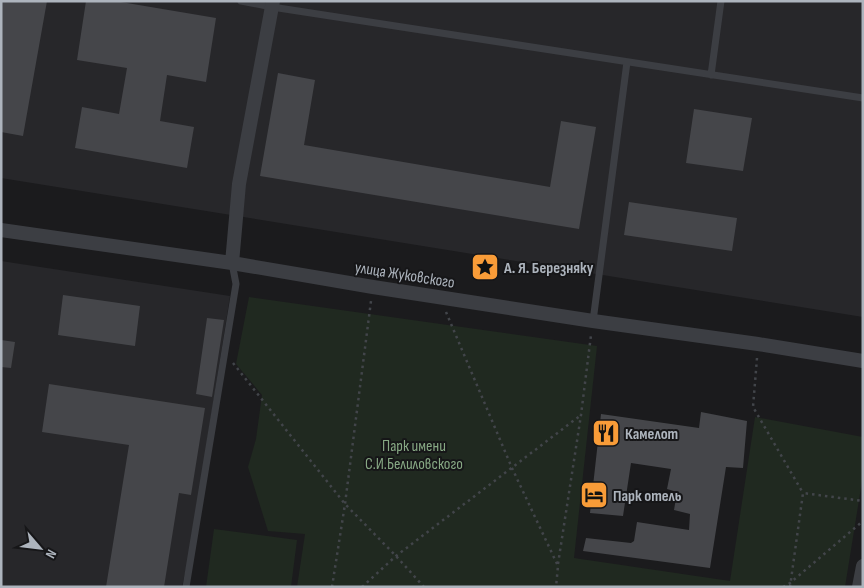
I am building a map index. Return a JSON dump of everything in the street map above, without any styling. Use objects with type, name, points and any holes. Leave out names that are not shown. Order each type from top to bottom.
[{"type":"street","points":[[232,263],[239,184],[272,4]]},
{"type":"street","name":"улица Жуковского","points":[[1,230],[232,263],[372,287],[863,361]]},
{"type":"street","points":[[859,587],[863,566]]},
{"type":"lane","points":[[241,1],[272,4],[627,62],[863,98]]},
{"type":"lane","points":[[711,75],[721,1]]},
{"type":"lane","points":[[593,321],[627,62]]},
{"type":"lane","points":[[186,587],[226,354],[236,284],[232,263]]},
{"type":"path","points":[[332,587],[345,504],[372,287]]},
{"type":"path","points":[[440,296],[512,468],[558,566]]},
{"type":"path","points":[[556,587],[593,321]]},
{"type":"path","points":[[758,344],[753,407],[803,493],[790,587]]},
{"type":"path","points":[[226,354],[345,504],[424,587]]},
{"type":"path","points":[[362,587],[396,556],[581,415]]},
{"type":"path","points":[[803,493],[863,501]]},
{"type":"path","points":[[783,587],[863,522]]},
{"type":"shaded area","points":[[1,1],[863,1],[863,317],[1,178]]},
{"type":"shaded area","points":[[1,261],[230,296],[191,545],[182,587],[1,587]]},
{"type":"green space","name":"Парк имени С.И.Белиловского","points":[[249,297],[597,346],[574,558],[730,581],[755,417],[863,437],[863,475],[845,587],[297,587],[305,534],[268,531],[248,467],[256,439],[262,395],[236,364]]},
{"type":"green space","points":[[214,529],[297,540],[291,587],[206,587]]},
{"type":"building","points":[[1,1],[47,1],[23,136],[1,132]]},
{"type":"building","points":[[86,1],[115,1],[216,18],[206,82],[167,75],[160,121],[194,127],[187,168],[75,148],[82,107],[119,114],[127,68],[77,60]]},
{"type":"building","points":[[278,73],[315,80],[304,145],[550,187],[561,121],[596,127],[579,229],[260,176]]},
{"type":"building","points":[[694,109],[752,118],[743,171],[686,163]]},
{"type":"building","points":[[629,202],[737,218],[732,251],[624,235]]},
{"type":"building","points":[[63,295],[140,306],[135,346],[58,335]]},
{"type":"building","points":[[207,318],[224,320],[212,397],[196,394]]},
{"type":"building","points":[[1,340],[15,342],[11,368],[1,367]]},
{"type":"building","points":[[49,384],[205,408],[191,495],[179,493],[164,587],[106,587],[129,445],[42,432]]},
{"type":"building","points":[[701,412],[747,421],[743,468],[726,467],[710,568],[583,551],[586,538],[631,543],[634,541],[637,522],[689,530],[690,514],[674,510],[677,492],[667,489],[671,469],[631,463],[623,516],[590,513],[601,414],[699,428]]},
{"type":"place","name":"А. Я. Березняку","points":[[485,267]]},
{"type":"place","name":"Камелот","points":[[606,433]]},
{"type":"place","name":"Парк отель","points":[[594,495]]}]
